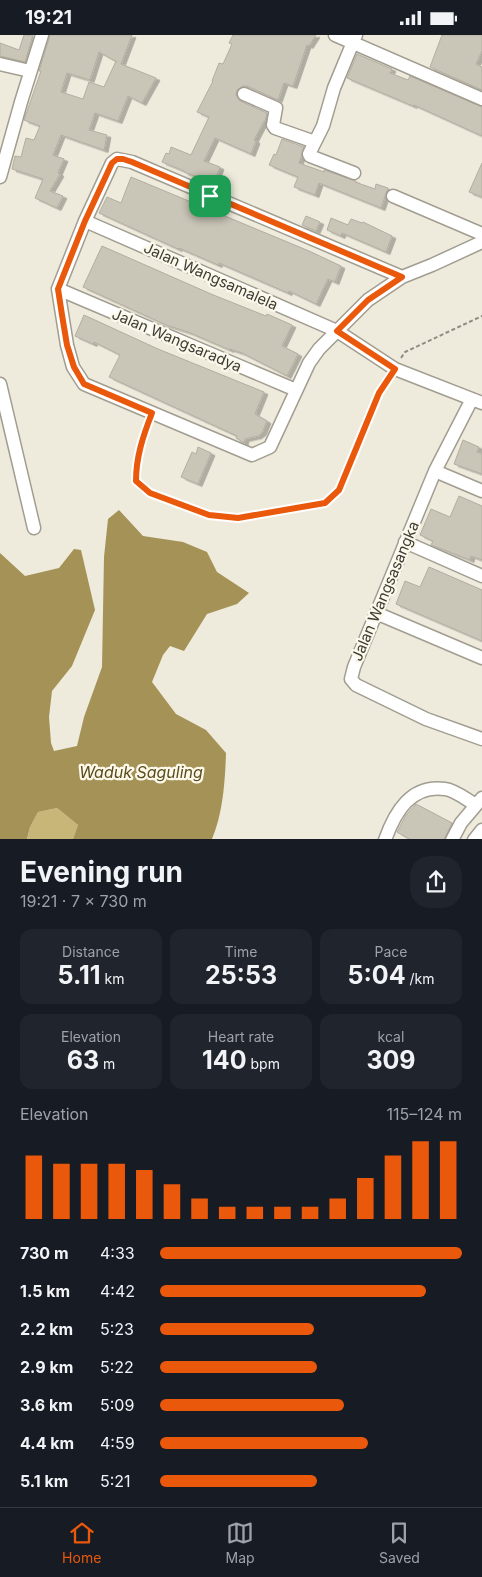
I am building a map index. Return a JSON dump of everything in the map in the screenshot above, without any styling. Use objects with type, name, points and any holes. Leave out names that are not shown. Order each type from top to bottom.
[{"type":"street","points":[[0,177],[42,35]]},
{"type":"street","points":[[335,35],[354,39],[482,99]]},
{"type":"street","points":[[354,39],[334,88],[323,126],[309,153],[310,157],[354,173]]},
{"type":"street","points":[[0,64],[30,71]]},
{"type":"street","points":[[244,94],[276,108],[273,125],[275,128],[315,143]]},
{"type":"street","points":[[402,277],[123,159],[117,159],[112,163],[85,221],[58,289],[67,345],[74,367],[84,384],[252,455],[270,447],[314,356],[368,300],[402,277],[482,242]]},
{"type":"street","points":[[393,197],[482,234]]},
{"type":"street","name":"Jalan Wangsamalela","points":[[85,221],[337,331],[395,369],[477,401]]},
{"type":"street","name":"Jalan Wangsaradya","points":[[58,289],[296,390]]},
{"type":"street","points":[[0,384],[34,528]]},
{"type":"street","name":"Jalan Wangsasangka","points":[[477,401],[435,471],[354,667],[351,679],[356,685],[426,719],[482,739]]},
{"type":"street","points":[[435,471],[482,491]]},
{"type":"street","points":[[405,542],[482,576]]},
{"type":"street","points":[[376,613],[482,658]]},
{"type":"street","points":[[385,839],[392,821],[407,799],[424,789],[446,789],[479,802],[461,823],[452,839]]},
{"type":"street","points":[[474,839],[482,830]]},
{"type":"path","points":[[152,413],[141,442],[136,467],[136,481],[150,493],[209,515],[238,518],[325,503],[339,490],[379,393],[405,352],[482,316]]},
{"type":"shaded area","points":[[57,808],[78,825],[73,839],[27,839],[30,827],[38,812]]},
{"type":"water","name":"Waduk Saguling","points":[[119,510],[143,536],[183,542],[207,552],[217,572],[249,593],[237,604],[207,614],[184,651],[170,646],[163,655],[152,682],[176,714],[206,730],[226,753],[223,797],[216,829],[212,839],[73,839],[78,825],[57,808],[38,812],[30,827],[27,839],[0,839],[0,553],[25,576],[59,568],[74,549],[81,550],[95,610],[72,666],[52,691],[49,717],[51,743],[54,751],[77,746],[84,717],[102,667],[104,557],[108,519]]},
{"type":"building","points":[[24,35],[33,35],[25,62],[0,56],[0,43],[19,50]]},
{"type":"building","points":[[50,35],[132,35],[121,64],[156,78],[142,103],[128,96],[118,121],[95,113],[89,130],[107,135],[104,150],[61,135],[53,155],[64,159],[58,173],[60,174],[50,191],[63,196],[57,208],[35,198],[43,179],[12,169],[15,156],[21,157],[26,138],[34,140],[40,126],[24,120],[41,71],[39,71]],"holes":[[[99,52],[116,61],[104,87],[89,82],[83,99],[61,92],[67,73],[90,80]]]},
{"type":"building","points":[[233,35],[316,35],[309,46],[307,45],[293,86],[284,83],[278,100],[247,86],[237,90],[236,95],[240,101],[267,113],[265,121],[254,140],[256,141],[251,154],[215,138],[204,161],[220,167],[214,183],[162,162],[166,153],[169,154],[171,147],[191,155],[209,117],[197,112],[213,81],[219,63],[223,64],[232,44],[229,43]]},
{"type":"building","points":[[442,35],[482,35],[482,51],[476,64],[482,67],[482,90],[430,67]]},
{"type":"building","points":[[357,54],[392,69],[390,73],[408,80],[410,76],[482,107],[482,136],[414,105],[347,78]]},
{"type":"building","points":[[282,139],[304,147],[299,163],[375,189],[376,184],[388,188],[381,208],[319,183],[315,195],[294,187],[298,177],[269,165],[274,154],[276,155]]},
{"type":"building","points":[[482,163],[482,197],[469,192]]},
{"type":"building","points":[[131,177],[341,266],[335,282],[328,279],[316,304],[219,263],[218,265],[178,249],[99,213],[107,197],[121,203]]},
{"type":"building","points":[[306,216],[320,222],[316,231],[302,225]]},
{"type":"building","points":[[331,218],[348,225],[351,219],[363,222],[392,236],[386,252],[342,233],[341,236],[327,230]]},
{"type":"building","points":[[102,246],[211,294],[292,325],[282,346],[298,354],[287,376],[242,353],[166,325],[83,287]]},
{"type":"building","points":[[84,315],[158,349],[264,392],[255,414],[267,421],[262,433],[245,439],[244,443],[236,438],[237,436],[109,377],[120,355],[94,342],[93,344],[75,336]]},
{"type":"building","points":[[463,440],[479,447],[477,452],[482,454],[482,474],[454,464]]},
{"type":"building","points":[[198,447],[211,453],[198,484],[181,477],[192,452],[196,454]]},
{"type":"building","points":[[459,496],[482,506],[482,560],[471,556],[470,560],[431,545],[433,541],[420,535],[431,509],[450,517]]},
{"type":"building","points":[[429,567],[482,590],[482,641],[396,604],[405,581],[420,587]]},
{"type":"building","points":[[416,804],[452,823],[444,839],[409,839],[397,832],[406,815]]},
{"type":"route","points":[[117,159],[123,159],[210,196],[402,277],[368,300],[337,331],[395,369],[379,393],[339,490],[325,503],[238,518],[209,515],[150,493],[136,481],[136,467],[141,442],[152,413],[84,384],[74,367],[67,345],[58,289],[85,221],[112,163],[117,159]]}]
